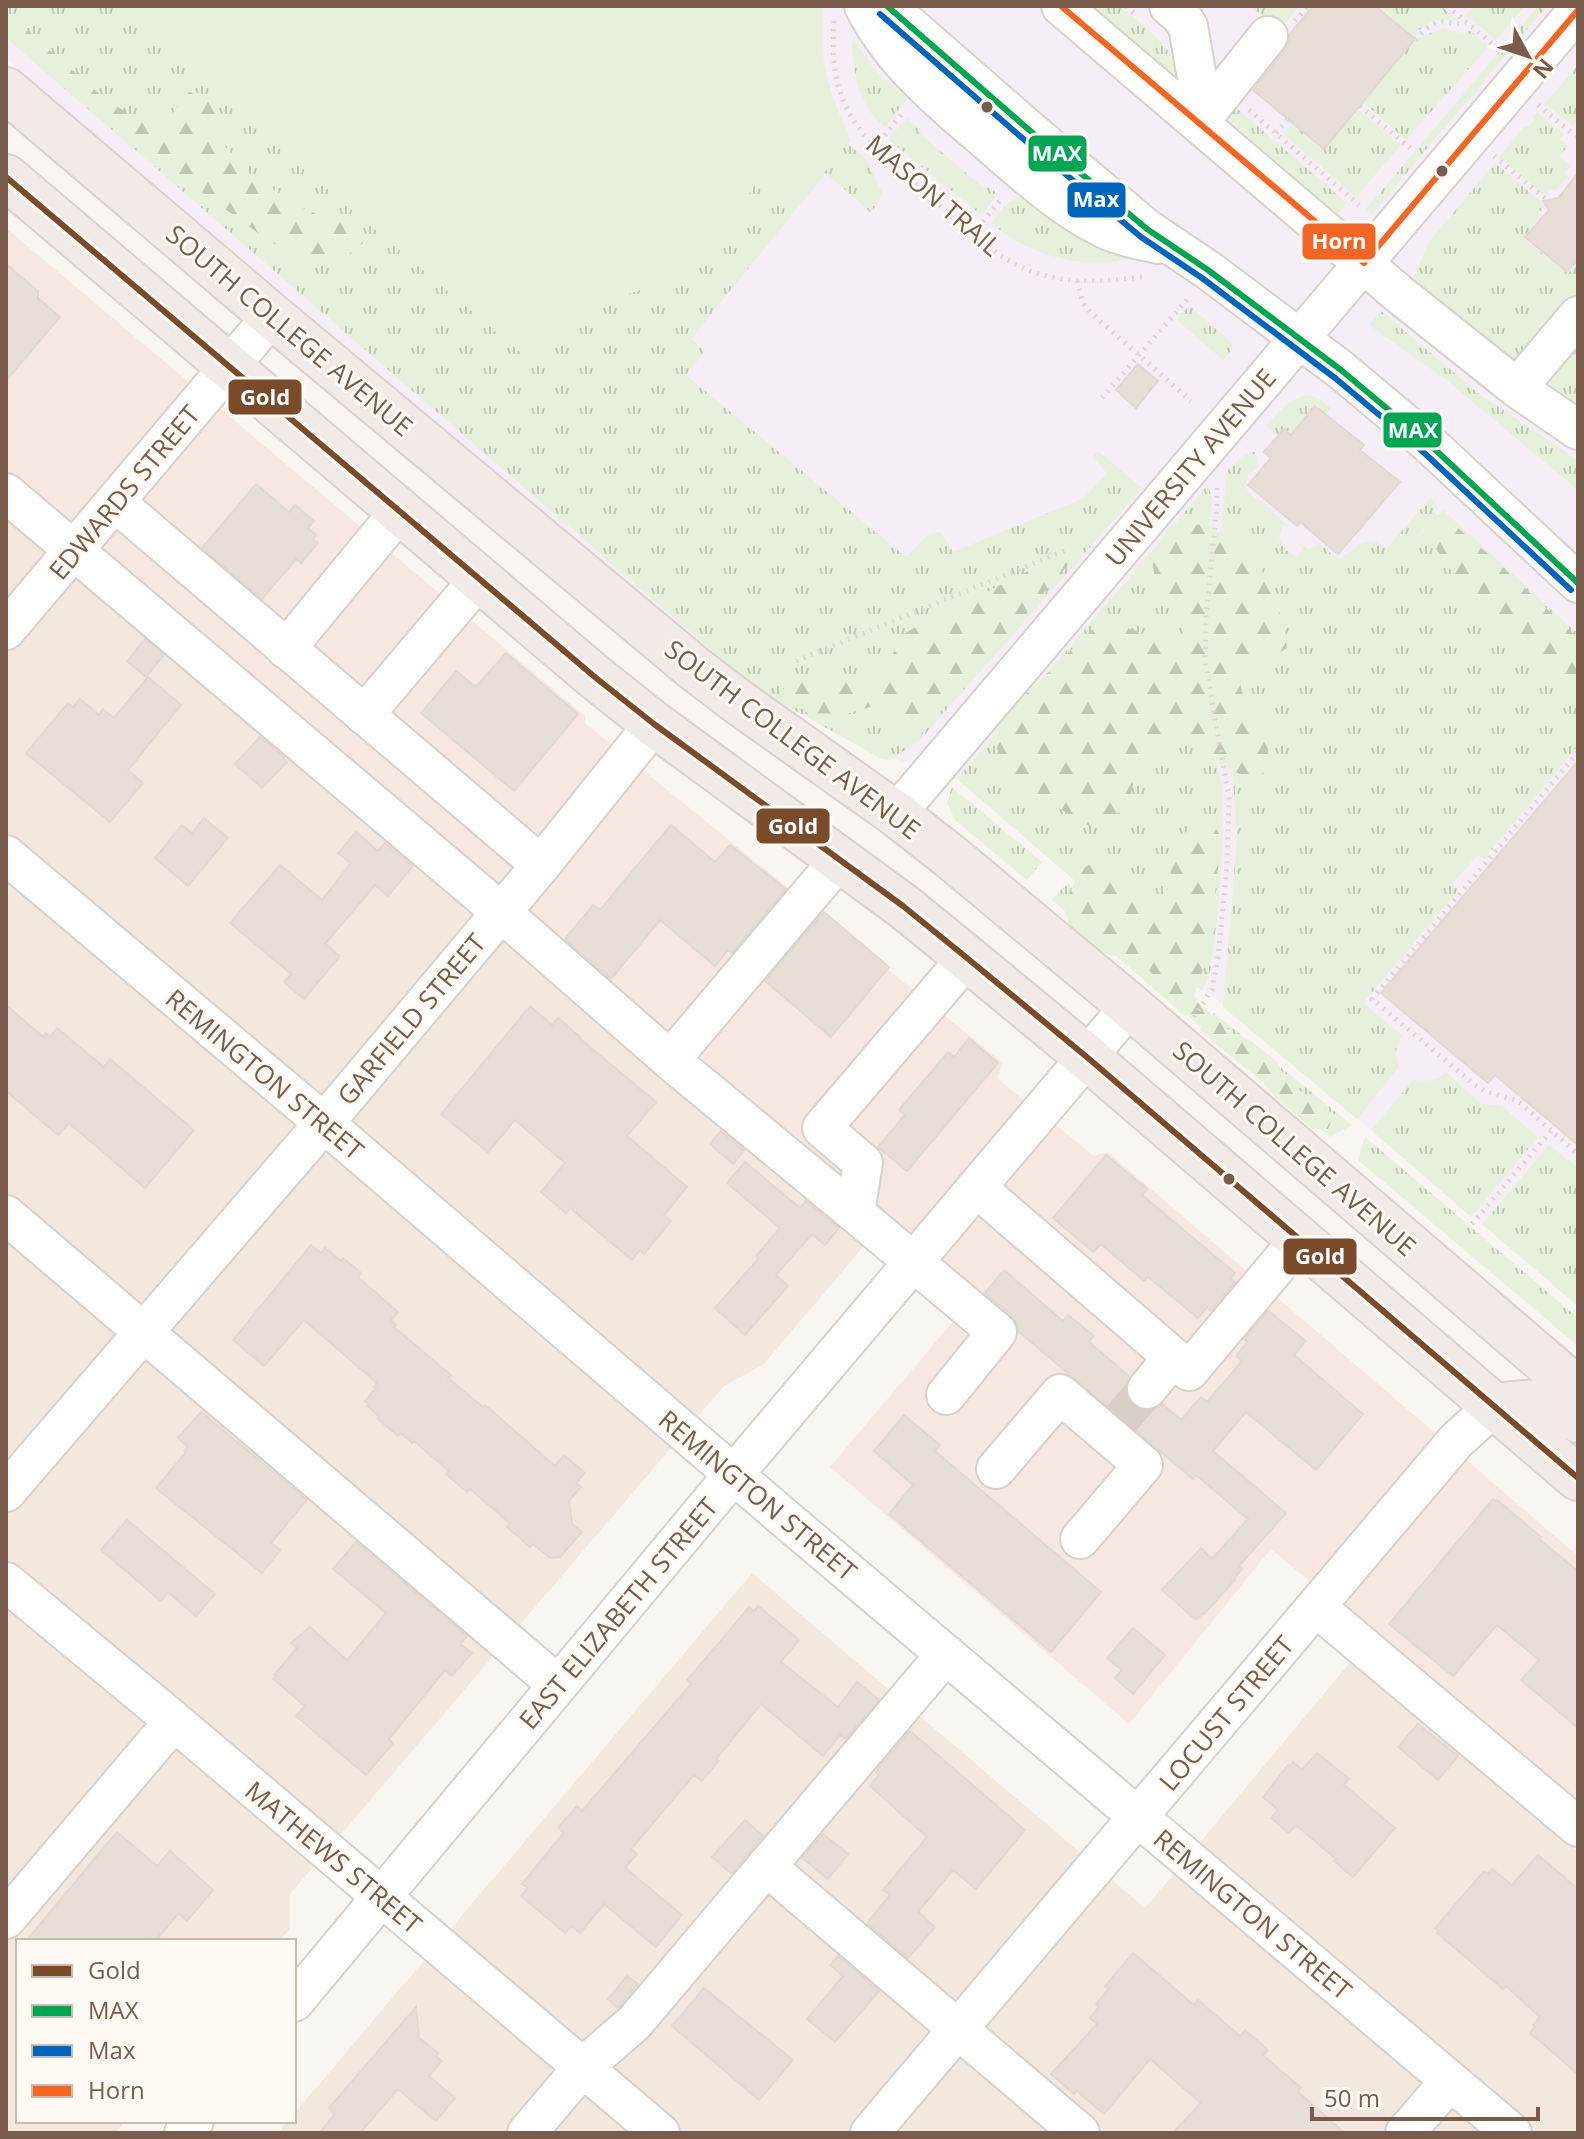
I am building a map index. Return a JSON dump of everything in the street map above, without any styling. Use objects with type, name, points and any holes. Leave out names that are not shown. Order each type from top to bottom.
[{"type":"highway","name":"SOUTH COLLEGE AVENUE","points":[[6,90],[694,668],[951,857],[1130,1006],[1578,1390]]},
{"type":"highway","points":[[6,177],[596,678],[903,906],[1088,1058],[1578,1478]]},
{"type":"highway","points":[[1494,1406],[1535,1402],[1578,1420]]},
{"type":"street","points":[[887,6],[1028,129],[1163,263]]},
{"type":"street","points":[[1061,6],[1399,294],[1517,388],[1578,430]]},
{"type":"street","points":[[1169,6],[1188,26],[1201,101],[1199,122]]},
{"type":"street","name":"UNIVERSITY AVENUE","points":[[896,814],[1578,10]]},
{"type":"street","points":[[849,11],[872,22],[900,62],[925,88],[1063,205],[1163,263],[1208,270],[1341,370],[1427,442],[1578,583]]},
{"type":"street","points":[[1199,122],[1268,36]]},
{"type":"street","name":"EDWARDS STREET","points":[[6,630],[272,316]]},
{"type":"street","points":[[1517,388],[1578,316]]},
{"type":"street","points":[[6,493],[501,912],[670,1060],[997,1332],[946,1395]]},
{"type":"street","points":[[115,502],[541,865]]},
{"type":"street","points":[[286,649],[399,512]]},
{"type":"street","points":[[364,715],[479,579]]},
{"type":"street","name":"GARFIELD STREET","points":[[6,1492],[324,1123],[541,865],[654,724]]},
{"type":"street","name":"REMINGTON STREET","points":[[6,855],[1512,2133]]},
{"type":"street","points":[[670,1060],[839,860]]},
{"type":"street","points":[[855,1213],[863,1163],[822,1128],[967,958]]},
{"type":"street","name":"EAST ELIZABETH STREET","points":[[296,2000],[734,1474],[1130,1006]]},
{"type":"street","points":[[977,1188],[1189,1371],[1299,1240]]},
{"type":"street","points":[[6,1215],[558,1685]]},
{"type":"street","points":[[1147,1389],[1173,1357]]},
{"type":"street","points":[[996,1469],[1060,1394],[1114,1427],[1143,1465],[1080,1539]]},
{"type":"street","name":"LOCUST STREET","points":[[870,2133],[1456,1441],[1494,1406]]},
{"type":"street","name":"MATHEWS STREET","points":[[6,1582],[660,2133]]},
{"type":"street","points":[[1316,1607],[1578,1827]]},
{"type":"street","points":[[527,2133],[583,2067],[634,2023],[946,1654]]},
{"type":"street","points":[[6,1919],[174,1721]]},
{"type":"street","points":[[766,1866],[1080,2133]]},
{"type":"street","points":[[1405,2133],[1450,2081]]},
{"type":"path","points":[[1447,6],[1496,47]]},
{"type":"path","name":"MASON TRAIL","points":[[849,11],[834,65],[841,95],[856,125],[875,148],[973,234],[1022,267],[1077,281],[1141,277],[1163,263]]},
{"type":"path","points":[[1415,39],[1439,22],[1467,23]]},
{"type":"path","points":[[1225,90],[1359,205]]},
{"type":"path","points":[[875,148],[914,100]]},
{"type":"path","points":[[1537,104],[1578,138]]},
{"type":"path","points":[[1360,106],[1410,148]]},
{"type":"path","points":[[1276,133],[1288,119]]},
{"type":"path","points":[[1493,156],[1547,200]]},
{"type":"path","points":[[973,234],[1002,198]]},
{"type":"path","points":[[1077,281],[1083,303],[1091,313],[1191,401]]},
{"type":"path","points":[[1181,288],[1201,301]]},
{"type":"path","points":[[1102,398],[1191,295]]},
{"type":"path","points":[[1187,1027],[1212,989],[1227,865],[1229,799],[1205,660],[1217,478]]},
{"type":"path","points":[[796,661],[1066,550]]},
{"type":"path","points":[[1578,752],[1372,999],[1475,1085],[1518,1101],[1578,1154]]},
{"type":"path","points":[[1472,1224],[1551,1131]]},
{"type":"shaded area","points":[[6,6],[1578,6],[1578,1306],[957,779],[893,758],[729,669],[6,59]]},
{"type":"shaded area","points":[[6,228],[585,716],[585,723],[1003,1063],[997,1078],[1094,1156],[1108,1152],[1578,1556],[1578,1806],[1271,1549],[1129,1724],[830,1467],[977,1293],[6,474]]},
{"type":"shaded area","points":[[6,510],[868,1241],[764,1364],[724,1386],[290,1894],[290,1929],[281,1939],[16,1939],[16,2123],[123,2123],[115,2133],[6,2133]]},
{"type":"shaded area","points":[[752,1573],[1145,1908],[1353,1659],[1578,1852],[1578,2133],[278,2133],[286,2123],[296,2123],[296,2112]]},
{"type":"green space","points":[[6,6],[111,6],[526,357],[578,310],[640,290],[681,269],[728,226],[784,92],[866,159],[883,194],[871,213],[826,173],[691,339],[705,351],[686,375],[906,557],[930,533],[941,532],[953,552],[1084,498],[1107,473],[1092,457],[1098,451],[1142,488],[920,740],[890,760],[882,759],[756,689],[6,38]]},
{"type":"green space","points":[[111,6],[821,6],[825,69],[850,140],[791,214],[755,185],[728,226],[681,269],[640,290],[578,310],[526,357]]},
{"type":"green space","points":[[1087,6],[1120,6],[1131,15],[1168,51],[1184,86]]},
{"type":"green space","points":[[1251,6],[1300,6],[1279,30]]},
{"type":"green space","points":[[1375,6],[1441,6],[1460,22],[1434,21],[1412,36]]},
{"type":"green space","points":[[1474,6],[1525,6],[1496,40],[1466,15]]},
{"type":"green space","points":[[1538,6],[1547,6],[1372,214],[1366,209]]},
{"type":"green space","points":[[6,12],[105,99],[145,124],[165,123],[189,92],[203,94],[216,109],[222,143],[250,174],[296,205],[325,218],[351,214],[363,226],[366,241],[337,260],[302,259],[269,241],[145,151],[6,35]]},
{"type":"green space","points":[[1443,28],[1460,33],[1471,31],[1488,47],[1406,140],[1363,102],[1415,39]]},
{"type":"green space","points":[[853,38],[873,68],[907,99],[886,126],[870,112],[859,88],[853,61]]},
{"type":"green space","points":[[1578,65],[1578,120],[1573,126],[1545,103]]},
{"type":"green space","points":[[1232,104],[1347,203],[1337,214],[1222,116]]},
{"type":"green space","points":[[1357,109],[1401,145],[1356,197],[1284,134],[1293,123],[1324,149]]},
{"type":"green space","points":[[1537,112],[1564,134],[1560,139],[1568,146],[1560,157],[1571,166],[1565,173],[1568,176],[1557,189],[1549,190],[1546,197],[1499,157],[1525,126],[1528,127],[1535,120],[1533,117]]},
{"type":"green space","points":[[907,118],[921,130],[919,133],[985,189],[988,185],[997,194],[984,213],[980,214],[888,139]]},
{"type":"green space","points":[[1495,163],[1545,205],[1523,238],[1568,274],[1578,262],[1578,296],[1521,362],[1506,358],[1413,278],[1429,242]]},
{"type":"green space","points":[[1020,198],[1033,202],[1079,237],[1133,258],[1077,261],[1058,258],[1022,244],[992,223],[1007,204]]},
{"type":"green space","points":[[1191,307],[1231,342],[1231,349],[1223,360],[1177,320]]},
{"type":"green space","points":[[1381,311],[1478,393],[1578,460],[1578,490],[1445,379],[1369,325]]},
{"type":"green space","points":[[1578,340],[1578,405],[1556,391],[1550,377]]},
{"type":"green space","points":[[1309,395],[1331,408],[1326,415],[1315,406],[1291,435],[1284,430],[1278,436],[1266,426],[1290,402]]},
{"type":"green space","points":[[1256,451],[1258,467],[1249,475],[1245,486],[1251,495],[1290,527],[1282,525],[1279,539],[1287,551],[1297,557],[1302,549],[1298,542],[1309,549],[1320,544],[1338,560],[1362,543],[1375,541],[1386,549],[1431,497],[1437,507],[1415,540],[1443,510],[1578,634],[1578,746],[1484,859],[1478,855],[1452,884],[1459,890],[1363,1003],[1402,1035],[1396,1051],[1399,1067],[1357,1119],[1223,1007],[1237,839],[1231,749],[1214,608],[1227,471],[1241,457]]},
{"type":"green space","points":[[1208,485],[1212,498],[1199,611],[1200,677],[1222,788],[1223,834],[1210,972],[1202,991],[957,779]]},
{"type":"green space","points":[[1102,510],[1112,513],[919,736],[874,706],[846,714],[808,713],[779,692],[796,680],[829,684],[874,678],[888,663],[903,635],[923,622],[1030,570]]},
{"type":"green space","points":[[1433,513],[1450,521],[1578,638],[1578,683],[1504,630],[1475,605],[1425,533],[1422,518]]},
{"type":"green space","points":[[1206,524],[1238,545],[1261,569],[1274,594],[1282,621],[1287,648],[1239,678],[1243,696],[1269,734],[1267,770],[1252,780],[1180,741],[1155,736],[1133,784],[1129,804],[1105,824],[1089,826],[1038,796],[1006,769],[997,749],[995,724],[1102,620],[1180,648],[1189,641],[1178,619],[1157,594],[1152,559],[1169,527]]},
{"type":"green space","points":[[952,787],[1042,862],[1027,880],[955,820],[947,803]]},
{"type":"green space","points":[[1211,821],[1222,838],[1211,946],[1193,998],[1234,1034],[1250,1040],[1277,1062],[1287,1081],[1334,1115],[1328,1129],[1313,1129],[1276,1098],[1249,1064],[1170,1000],[1150,971],[1128,957],[1103,954],[1071,931],[1064,907],[1080,870],[1100,859],[1126,882],[1137,901],[1156,903],[1168,888],[1174,854],[1182,835],[1197,824]]},
{"type":"green space","points":[[1067,883],[1198,999],[1186,1017],[1052,900]]},
{"type":"green space","points":[[1214,1013],[1352,1125],[1330,1137],[1199,1030]]},
{"type":"green space","points":[[1446,1072],[1481,1104],[1502,1106],[1538,1137],[1471,1217],[1371,1130],[1413,1080],[1427,1081]]},
{"type":"green space","points":[[1365,1137],[1578,1318],[1578,1346],[1358,1160]]},
{"type":"green space","points":[[1549,1145],[1578,1168],[1578,1306],[1482,1224]]},
{"type":"building","points":[[1313,6],[1375,6],[1415,39],[1324,149],[1253,90],[1285,50],[1289,35]]},
{"type":"building","points":[[1578,173],[1578,259],[1567,272],[1525,237],[1549,210],[1543,201],[1558,198]]},
{"type":"building","points":[[6,264],[38,291],[38,298],[60,317],[6,381]]},
{"type":"building","points":[[1138,364],[1158,381],[1136,408],[1116,390]]},
{"type":"building","points":[[1315,406],[1364,445],[1360,450],[1400,482],[1338,554],[1300,522],[1297,526],[1248,485],[1271,458],[1264,452],[1284,429],[1291,435]]},
{"type":"building","points":[[256,484],[289,512],[295,505],[314,521],[308,528],[316,535],[313,539],[318,543],[301,563],[296,559],[262,599],[202,548]]},
{"type":"building","points":[[145,639],[164,655],[146,677],[127,661]]},
{"type":"building","points":[[506,653],[578,714],[514,791],[421,713],[456,671],[476,687]]},
{"type":"building","points":[[148,677],[181,705],[128,770],[143,783],[110,822],[26,753],[68,703],[73,707],[80,699],[99,715],[103,709],[114,718]]},
{"type":"building","points":[[260,737],[287,762],[262,788],[235,764]]},
{"type":"building","points":[[1578,761],[1578,1145],[1495,1075],[1488,1083],[1381,993]]},
{"type":"building","points":[[204,818],[228,838],[188,886],[155,858],[182,825],[192,833]]},
{"type":"building","points":[[671,825],[715,862],[730,845],[786,889],[732,953],[728,950],[715,966],[660,920],[611,979],[565,939],[593,905],[600,910]]},
{"type":"building","points":[[356,832],[378,851],[385,843],[413,866],[388,896],[375,885],[325,944],[340,956],[304,999],[284,982],[291,974],[230,923],[280,865],[322,900],[351,863],[338,853]]},
{"type":"building","points":[[824,912],[889,967],[831,1037],[765,981]]},
{"type":"building","points":[[6,1005],[43,1037],[46,1033],[50,1037],[57,1028],[104,1067],[110,1059],[194,1130],[145,1188],[69,1123],[58,1135],[6,1091]]},
{"type":"building","points":[[530,1006],[552,1025],[558,1018],[656,1102],[627,1136],[687,1187],[664,1215],[671,1221],[644,1254],[640,1250],[632,1260],[570,1208],[566,1213],[541,1192],[565,1163],[515,1120],[488,1152],[441,1114]]},
{"type":"building","points":[[969,1038],[998,1063],[907,1171],[878,1147],[905,1115],[899,1110],[948,1052],[954,1057]]},
{"type":"building","points":[[721,1131],[744,1150],[733,1164],[710,1144]]},
{"type":"building","points":[[1106,1155],[1147,1189],[1142,1195],[1235,1273],[1230,1279],[1235,1282],[1211,1311],[1207,1307],[1198,1318],[1148,1277],[1144,1281],[1101,1244],[1093,1252],[1053,1218]]},
{"type":"building","points":[[745,1162],[800,1208],[806,1201],[839,1228],[825,1245],[812,1234],[776,1275],[788,1286],[745,1335],[715,1308],[758,1259],[756,1256],[780,1228],[727,1183]]},
{"type":"building","points":[[311,1245],[321,1253],[325,1248],[341,1261],[343,1258],[361,1273],[358,1277],[398,1312],[391,1320],[396,1325],[394,1327],[451,1375],[448,1378],[483,1407],[485,1405],[555,1466],[564,1455],[585,1473],[576,1483],[581,1487],[569,1501],[572,1524],[582,1532],[560,1557],[550,1558],[533,1544],[530,1547],[507,1527],[510,1523],[470,1489],[467,1492],[446,1474],[449,1471],[414,1441],[412,1443],[401,1433],[398,1436],[377,1418],[379,1416],[365,1401],[377,1383],[304,1320],[264,1366],[233,1340]]},
{"type":"building","points":[[1004,1270],[1063,1321],[1068,1315],[1094,1336],[1089,1342],[1129,1376],[1125,1386],[1127,1398],[1133,1406],[1154,1410],[1162,1404],[1181,1420],[1201,1397],[1207,1402],[1242,1361],[1236,1356],[1247,1342],[1244,1339],[1268,1311],[1306,1341],[1294,1355],[1363,1414],[1316,1470],[1246,1412],[1213,1451],[1286,1513],[1239,1566],[1242,1569],[1235,1580],[1196,1620],[1162,1590],[1201,1548],[1212,1559],[1248,1519],[1196,1475],[1193,1479],[1018,1331],[1012,1316],[985,1293]]},
{"type":"building","points":[[201,1412],[307,1500],[271,1543],[280,1550],[262,1573],[156,1488],[186,1452],[188,1447],[178,1438]]},
{"type":"building","points":[[904,1415],[940,1445],[935,1451],[1101,1592],[1051,1652],[889,1514],[913,1485],[874,1451]]},
{"type":"building","points":[[1493,1499],[1578,1571],[1578,1728],[1521,1680],[1539,1660],[1497,1625],[1453,1676],[1389,1624]]},
{"type":"building","points":[[127,1520],[215,1594],[196,1616],[168,1592],[161,1601],[101,1550]]},
{"type":"building","points":[[356,1542],[467,1636],[460,1644],[472,1653],[452,1676],[445,1670],[389,1739],[393,1743],[366,1775],[296,1716],[305,1706],[273,1679],[297,1648],[291,1643],[310,1627],[347,1660],[386,1613],[333,1569]]},
{"type":"building","points":[[758,1606],[799,1640],[781,1662],[838,1707],[857,1682],[879,1700],[846,1739],[840,1735],[823,1756],[761,1704],[702,1781],[694,1775],[631,1849],[637,1854],[625,1868],[682,1915],[656,1947],[604,1904],[580,1933],[572,1926],[565,1933],[521,1896],[528,1888],[522,1884],[564,1833],[558,1828],[577,1806],[582,1811],[691,1684],[687,1680],[749,1607],[754,1611]]},
{"type":"building","points":[[1133,1628],[1165,1655],[1133,1694],[1115,1678],[1122,1670],[1107,1658]]},
{"type":"building","points":[[1418,1724],[1458,1756],[1438,1780],[1398,1747]]},
{"type":"building","points":[[910,1731],[1025,1830],[976,1889],[953,1870],[918,1912],[935,1927],[908,1958],[867,1923],[890,1895],[883,1890],[927,1837],[870,1786],[879,1775],[876,1772],[881,1765]]},
{"type":"building","points":[[1317,1753],[1349,1779],[1344,1785],[1395,1828],[1353,1877],[1296,1825],[1289,1833],[1271,1818],[1278,1810],[1263,1797],[1288,1765],[1293,1762],[1302,1770]]},
{"type":"building","points":[[745,1820],[763,1836],[732,1874],[712,1857]]},
{"type":"building","points":[[117,1832],[157,1866],[170,1851],[213,1890],[187,1921],[179,1913],[157,1939],[28,1939]]},
{"type":"building","points":[[823,1834],[848,1854],[828,1879],[802,1858]]},
{"type":"building","points":[[1538,1855],[1578,1889],[1578,2074],[1530,2033],[1540,2017],[1506,1986],[1503,1989],[1435,1928],[1484,1871],[1488,1874],[1492,1869],[1512,1885]]},
{"type":"building","points":[[1133,1953],[1194,2005],[1198,2000],[1240,2036],[1245,2030],[1268,2050],[1263,2055],[1301,2088],[1298,2092],[1345,2133],[1173,2133],[1201,2103],[1150,2059],[1104,2114],[1077,2091],[1074,2094],[1051,2074],[1097,2024],[1090,2018],[1099,2007],[1096,2004],[1109,1989],[1105,1986]]},
{"type":"building","points":[[838,1956],[879,1991],[835,2042],[807,2019],[843,1976],[830,1965]]},
{"type":"building","points":[[627,1976],[638,1984],[618,2008],[608,1999]]},
{"type":"building","points":[[704,1988],[793,2060],[759,2100],[672,2026]]},
{"type":"building","points":[[416,2007],[419,2038],[438,2053],[436,2056],[442,2061],[429,2076],[455,2098],[436,2121],[398,2089],[360,2133],[319,2133],[335,2114],[329,2108]]},
{"type":"tunnel","points":[[1120,1420],[1147,1389]]},
{"type":"transit line","name":"MAX","points":[[887,6],[1147,229],[1208,270],[1341,370],[1427,442],[1578,583]]},
{"type":"transit line","name":"Horn","points":[[1061,6],[1364,263],[1578,10]]},
{"type":"transit line","name":"Max","points":[[880,14],[1141,237],[1202,278],[1335,378],[1420,449],[1571,590]]},
{"type":"transit line","name":"Gold","points":[[6,177],[596,678],[903,906],[1088,1058],[1578,1478]]}]
